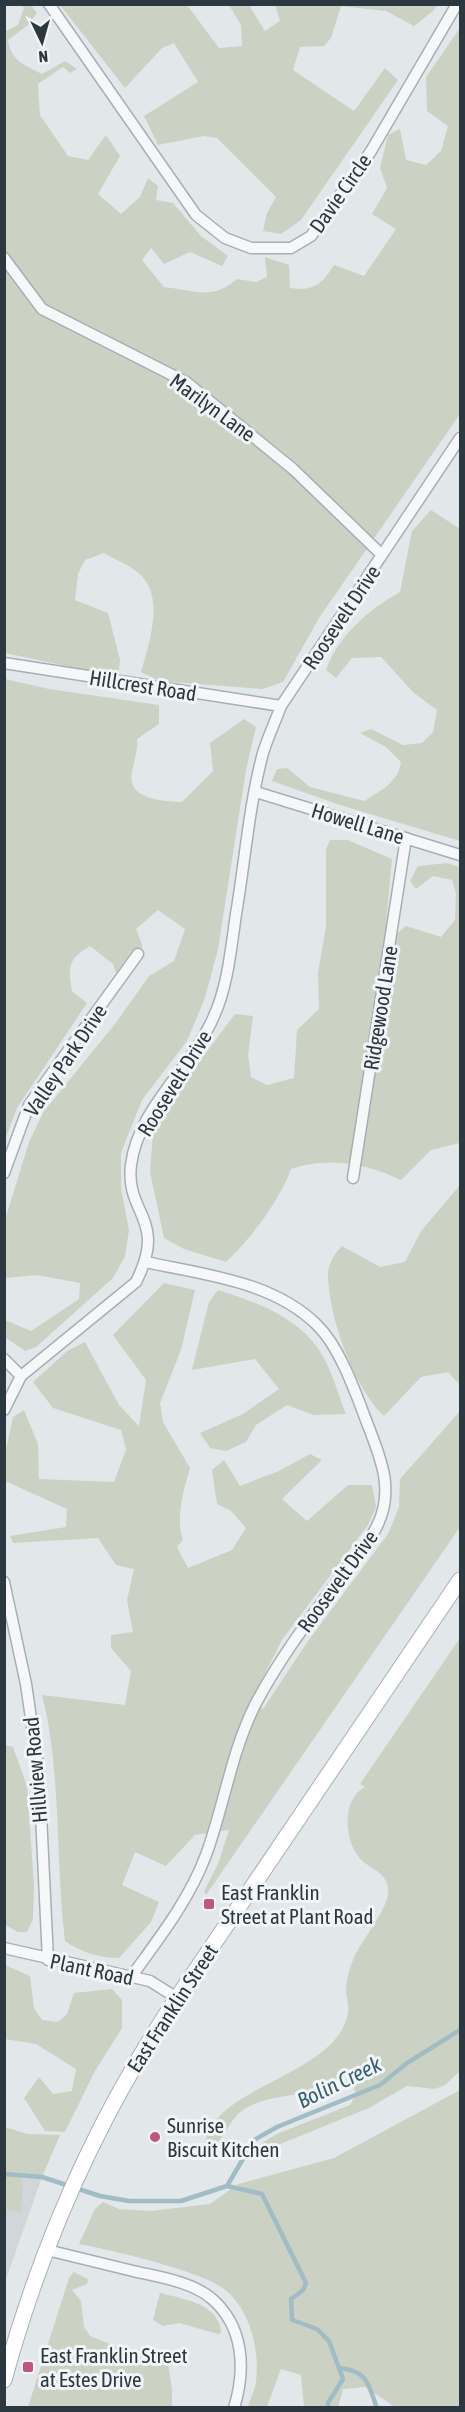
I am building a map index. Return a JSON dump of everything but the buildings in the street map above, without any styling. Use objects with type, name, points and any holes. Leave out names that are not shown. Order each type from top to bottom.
[{"type":"main road","name":"East Franklin Street","points":[[4,2380],[47,2250],[95,2141],[133,2066],[460,1580]]},
{"type":"street","name":"Davie Circle","points":[[49,4],[196,215],[225,237],[251,248],[273,250],[291,248],[311,236],[370,151],[457,4]]},
{"type":"street","name":"Marilyn Lane","points":[[4,258],[42,309],[186,382],[292,469],[382,555]]},
{"type":"street","name":"Roosevelt Drive","points":[[131,1977],[184,1904],[206,1854],[224,1789],[254,1706],[290,1646],[377,1527],[386,1495],[385,1477],[379,1453],[359,1402],[334,1349],[318,1326],[274,1295],[241,1283],[146,1262],[149,1246],[148,1228],[134,1193],[131,1167],[139,1135],[156,1105],[198,1048],[215,1014],[227,972],[264,752],[281,706],[460,438]]},
{"type":"street","name":"Hillcrest Road","points":[[4,663],[281,706]]},
{"type":"street","name":"Howell Lane","points":[[256,792],[460,855]]},
{"type":"street","name":"Ridgewood Lane","points":[[353,1178],[406,838]]},
{"type":"street","name":"Valley Park Drive","points":[[4,1173],[29,1105],[138,954]]},
{"type":"street","points":[[4,1410],[21,1376],[136,1282],[146,1262]]},
{"type":"street","points":[[4,1359],[21,1376]]},
{"type":"street","name":"Hillview Road","points":[[4,1582],[26,1684],[39,1773],[48,1960]]},
{"type":"street","name":"Plant Road","points":[[4,1948],[156,1984],[177,1998]]},
{"type":"street","points":[[47,2250],[156,2276],[185,2285],[210,2297],[227,2316],[242,2356],[240,2386],[234,2408]]},
{"type":"shaded area","points":[[22,5],[31,5],[37,13],[28,25],[8,40],[15,58],[42,74],[65,61],[77,69],[70,73],[63,67],[38,84],[40,115],[68,156],[88,160],[106,135],[120,156],[98,194],[121,214],[140,197],[148,178],[158,186],[156,200],[173,203],[201,236],[228,256],[222,266],[190,252],[164,264],[151,248],[142,260],[164,287],[202,292],[219,290],[237,279],[256,282],[267,277],[265,257],[289,265],[290,288],[316,285],[334,265],[364,276],[396,229],[372,214],[387,188],[380,168],[388,135],[400,129],[406,160],[426,165],[441,151],[448,126],[427,111],[426,77],[460,28],[460,414],[319,618],[283,682],[263,689],[159,681],[141,672],[153,619],[151,592],[145,580],[136,571],[104,553],[85,560],[78,574],[75,600],[108,613],[120,660],[118,677],[5,653],[4,32],[18,25],[24,8]]},
{"type":"shaded area","points":[[60,5],[187,5],[219,48],[242,46],[241,25],[229,5],[249,5],[265,31],[280,21],[275,5],[437,5],[414,26],[386,11],[341,6],[331,38],[324,46],[300,47],[293,70],[354,111],[385,68],[398,80],[301,220],[281,234],[263,231],[267,213],[276,197],[217,138],[204,136],[158,145],[144,116],[198,82],[174,43],[162,48],[125,88]]},
{"type":"shaded area","points":[[431,510],[460,529],[460,841],[340,805],[272,781],[277,769],[287,768],[310,787],[364,801],[382,790],[392,780],[401,762],[386,747],[360,733],[371,729],[403,745],[422,743],[433,732],[437,710],[414,693],[381,657],[352,658],[336,678],[326,670],[339,646],[356,625],[366,615],[400,592],[412,531]]},
{"type":"shaded area","points":[[5,679],[49,689],[159,705],[159,724],[137,739],[132,781],[140,794],[166,801],[182,802],[213,771],[210,743],[244,719],[256,727],[246,770],[218,949],[205,998],[187,1041],[142,1100],[121,1153],[121,1188],[129,1230],[125,1256],[113,1278],[36,1347],[25,1351],[5,1337],[5,1320],[31,1331],[79,1299],[80,1283],[36,1275],[5,1278],[5,1220],[29,1142],[44,1111],[115,1024],[149,976],[174,961],[185,929],[158,910],[136,929],[143,947],[132,951],[116,973],[113,964],[90,946],[77,955],[70,970],[72,991],[87,1003],[17,1108],[5,1140]]},
{"type":"shaded area","points":[[330,840],[348,840],[392,859],[384,945],[406,926],[441,937],[455,920],[456,894],[452,880],[433,876],[416,889],[410,881],[418,866],[447,863],[460,867],[460,1143],[431,1150],[401,1180],[375,1170],[348,1164],[319,1163],[291,1169],[280,1194],[263,1219],[245,1243],[226,1262],[184,1249],[164,1238],[150,1172],[153,1133],[167,1104],[235,1014],[253,1016],[248,1055],[251,1077],[267,1085],[294,1078],[297,1030],[319,1009],[318,973],[326,927],[326,850]]},
{"type":"shaded area","points":[[460,1185],[460,1385],[448,1372],[421,1377],[384,1416],[363,1388],[345,1350],[329,1291],[329,1266],[334,1255],[342,1246],[380,1267],[405,1262],[421,1231]]},
{"type":"shaded area","points":[[164,1283],[195,1290],[181,1350],[160,1403],[163,1422],[190,1468],[180,1514],[183,1540],[177,1547],[188,1568],[232,1550],[246,1528],[230,1510],[217,1504],[212,1470],[224,1460],[240,1486],[279,1471],[310,1454],[322,1460],[282,1499],[307,1521],[348,1485],[372,1485],[376,1507],[368,1525],[282,1640],[253,1697],[263,1709],[308,1641],[388,1534],[399,1507],[400,1479],[460,1411],[460,1527],[206,1895],[204,1891],[218,1864],[229,1830],[195,1835],[166,1866],[135,1852],[122,1885],[159,1902],[151,1922],[119,1958],[112,1958],[90,1954],[65,1941],[53,1755],[42,1695],[125,1705],[131,1671],[111,1648],[111,1635],[133,1632],[127,1600],[134,1569],[116,1565],[98,1538],[13,1543],[10,1536],[66,1527],[67,1509],[5,1481],[5,1454],[13,1417],[24,1410],[38,1444],[39,1479],[114,1482],[126,1450],[121,1430],[53,1408],[33,1382],[67,1351],[85,1342],[119,1405],[139,1426],[146,1380],[113,1335]]},
{"type":"shaded area","points":[[218,1290],[265,1307],[306,1334],[317,1347],[332,1374],[346,1414],[314,1415],[287,1405],[256,1425],[246,1442],[226,1451],[210,1448],[200,1433],[243,1414],[279,1389],[255,1359],[192,1370],[209,1302]]},
{"type":"shaded area","points":[[460,1638],[460,2071],[445,2085],[435,2089],[407,2086],[369,2108],[263,2151],[254,2148],[277,2134],[350,2105],[356,2095],[349,2068],[344,2077],[322,2087],[251,2105],[238,2114],[218,2143],[207,2151],[205,2149],[210,2128],[225,2111],[246,2096],[320,2053],[338,2036],[348,2014],[346,1987],[348,1975],[357,1952],[381,1913],[388,1895],[388,1887],[383,1876],[362,1860],[353,1848],[348,1829],[349,1809],[352,1800],[365,1787],[360,1784]]},
{"type":"shaded area","points":[[5,1745],[13,1747],[27,1786],[34,1885],[33,1919],[27,1932],[18,1932],[5,1925]]},
{"type":"shaded area","points":[[5,1965],[30,1976],[34,2008],[42,2020],[58,2022],[67,2014],[74,1993],[112,1989],[122,2000],[122,2028],[95,2071],[65,2132],[45,2131],[24,2098],[39,2077],[53,2094],[72,2091],[76,2069],[36,2044],[5,2039]]},
{"type":"shaded area","points":[[460,2090],[460,2407],[395,2407],[365,2387],[343,2389],[338,2407],[304,2407],[301,2375],[281,2369],[267,2407],[248,2407],[255,2384],[256,2356],[247,2319],[233,2297],[213,2282],[177,2269],[79,2244],[95,2209],[103,2202],[119,2209],[151,2211],[210,2204],[238,2184],[334,2158]]},
{"type":"shaded area","points":[[5,2127],[27,2134],[60,2135],[42,2177],[19,2175],[23,2186],[21,2212],[5,2209]]},
{"type":"shaded area","points":[[5,2174],[42,2177],[5,2282]]},
{"type":"shaded area","points":[[74,2272],[88,2279],[87,2284],[72,2290],[81,2301],[84,2327],[90,2336],[127,2351],[154,2348],[166,2351],[172,2389],[172,2407],[28,2407],[69,2278]]},
{"type":"shaded area","points":[[160,2293],[189,2300],[207,2309],[219,2323],[221,2333],[179,2323],[163,2326],[153,2320]]},
{"type":"waterway","name":"Bolin Creek","points":[[4,2174],[42,2177],[100,2196],[129,2201],[181,2201],[227,2186],[254,2140],[277,2127],[380,2085],[407,2063],[460,2030]]},
{"type":"waterway","points":[[227,2186],[262,2194],[306,2283],[303,2290],[291,2299],[292,2320],[317,2329],[329,2341],[343,2379],[328,2403],[328,2408]]},
{"type":"waterway","points":[[340,2368],[356,2372],[366,2380],[377,2408]]},
{"type":"place","name":"East Franklin Street at Plant Road","points":[[209,1904]]},
{"type":"place","name":"Sunrise Biscuit Kitchen","points":[[155,2137]]},
{"type":"place","name":"East Franklin Street at Estes Drive","points":[[28,2367]]}]
